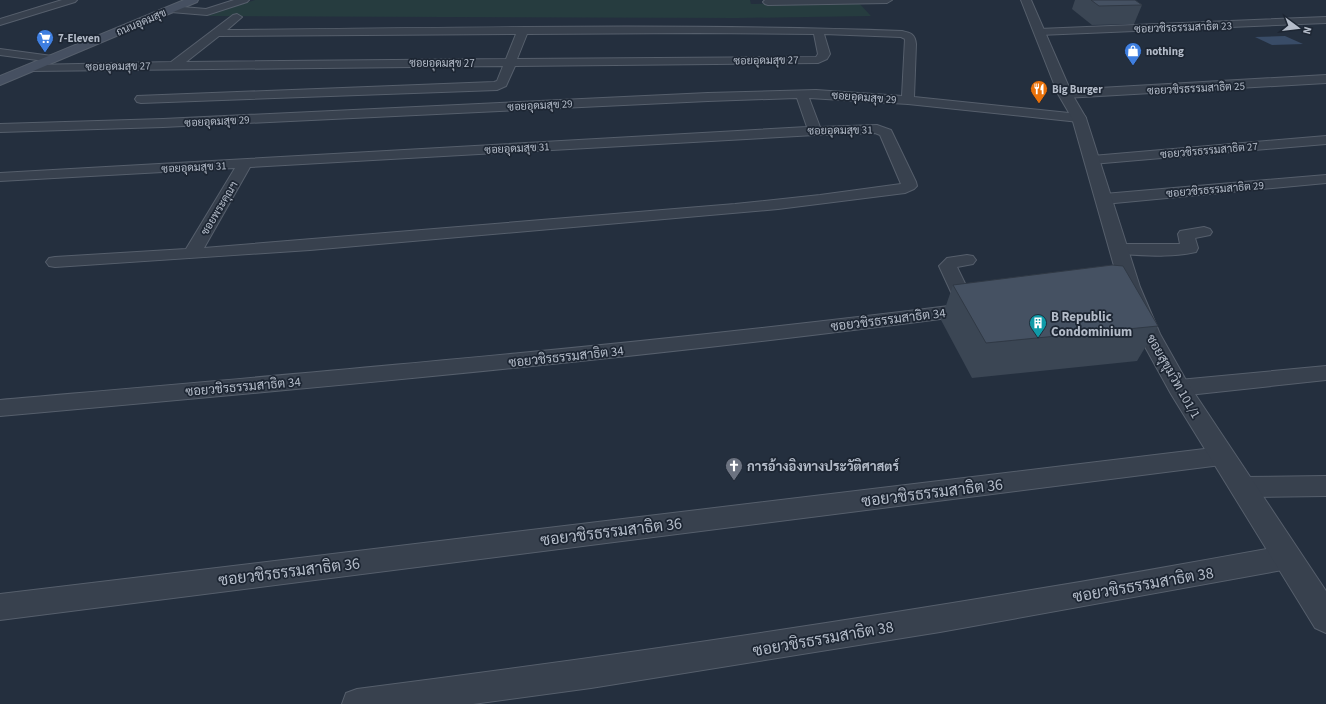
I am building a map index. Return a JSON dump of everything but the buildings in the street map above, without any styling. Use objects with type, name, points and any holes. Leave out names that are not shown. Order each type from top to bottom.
[{"type":"main road","name":"ถนนอุดมสุข","points":[[0,81],[193,0]]},
{"type":"street","points":[[171,9],[207,12],[244,0]]},
{"type":"street","points":[[768,2],[887,0]]},
{"type":"street","name":"ซอยสุขุมวิท 101/1","points":[[1026,0],[1066,94],[1079,118],[1119,249],[1122,288],[1179,388],[1221,456],[1288,557],[1326,618]]},
{"type":"street","points":[[44,1],[58,4],[75,4]]},
{"type":"street","points":[[0,22],[58,4]]},
{"type":"street","points":[[174,65],[237,17]]},
{"type":"street","name":"ซอยวชิรธรรมสาธิต 23","points":[[1039,32],[1326,20]]},
{"type":"street","points":[[216,33],[818,30],[902,34],[910,37],[908,100]]},
{"type":"street","name":"ซอยอุดมสุข 27","points":[[32,68],[174,65],[818,60],[823,57],[824,54],[818,30]]},
{"type":"street","points":[[141,100],[497,86],[502,83],[523,31]]},
{"type":"street","points":[[0,52],[52,59]]},
{"type":"street","name":"ซอยวชิรธรรมสาธิต 25","points":[[1066,94],[1326,79]]},
{"type":"street","name":"ซอยอุดมสุข 29","points":[[0,128],[164,127],[692,98],[827,94],[908,100],[1079,118]]},
{"type":"street","points":[[802,95],[814,131]]},
{"type":"street","name":"ซอยอุดมสุข 31","points":[[0,177],[814,131],[877,129],[886,134],[909,182],[909,186],[905,188],[839,199],[530,226],[192,253],[55,262]]},
{"type":"street","name":"ซอยวชิรธรรมสาธิต 27","points":[[1092,160],[1326,140]]},
{"type":"street","name":"ซอยพระคุณฯ","points":[[192,253],[245,164]]},
{"type":"street","name":"ซอยวชิรธรรมสาธิต 29","points":[[1104,200],[1326,179]]},
{"type":"street","points":[[1119,249],[1174,250],[1190,248],[1186,234],[1204,232]]},
{"type":"street","points":[[966,260],[953,262],[948,266],[968,309]]},
{"type":"street","name":"ซอยวชิรธรรมสาธิต 34","points":[[0,408],[503,362],[812,329],[991,306]]},
{"type":"street","points":[[1179,388],[1326,373]]},
{"type":"street","name":"ซอยวชิรธรรมสาธิต 36","points":[[0,607],[1221,456]]},
{"type":"street","points":[[1242,487],[1326,486]]},
{"type":"street","name":"ซอยวชิรธรรมสาธิต 38","points":[[357,704],[728,654],[1157,582],[1288,557]]},
{"type":"green space","points":[[255,0],[750,0],[751,4],[858,2],[871,16],[737,18],[207,16]]},
{"type":"water","points":[[1285,36],[1303,44],[1272,45],[1255,37]]},
{"type":"place","name":"7-Eleven","points":[[45,53]]},
{"type":"place","name":"nothing","points":[[1133,66]]},
{"type":"place","name":"Big Burger","points":[[1039,104]]},
{"type":"place","name":"B Republic Condominium","points":[[1038,338]]},
{"type":"place","name":"การอ้างอิงทางประวัติศาสตร์","points":[[734,481]]}]
